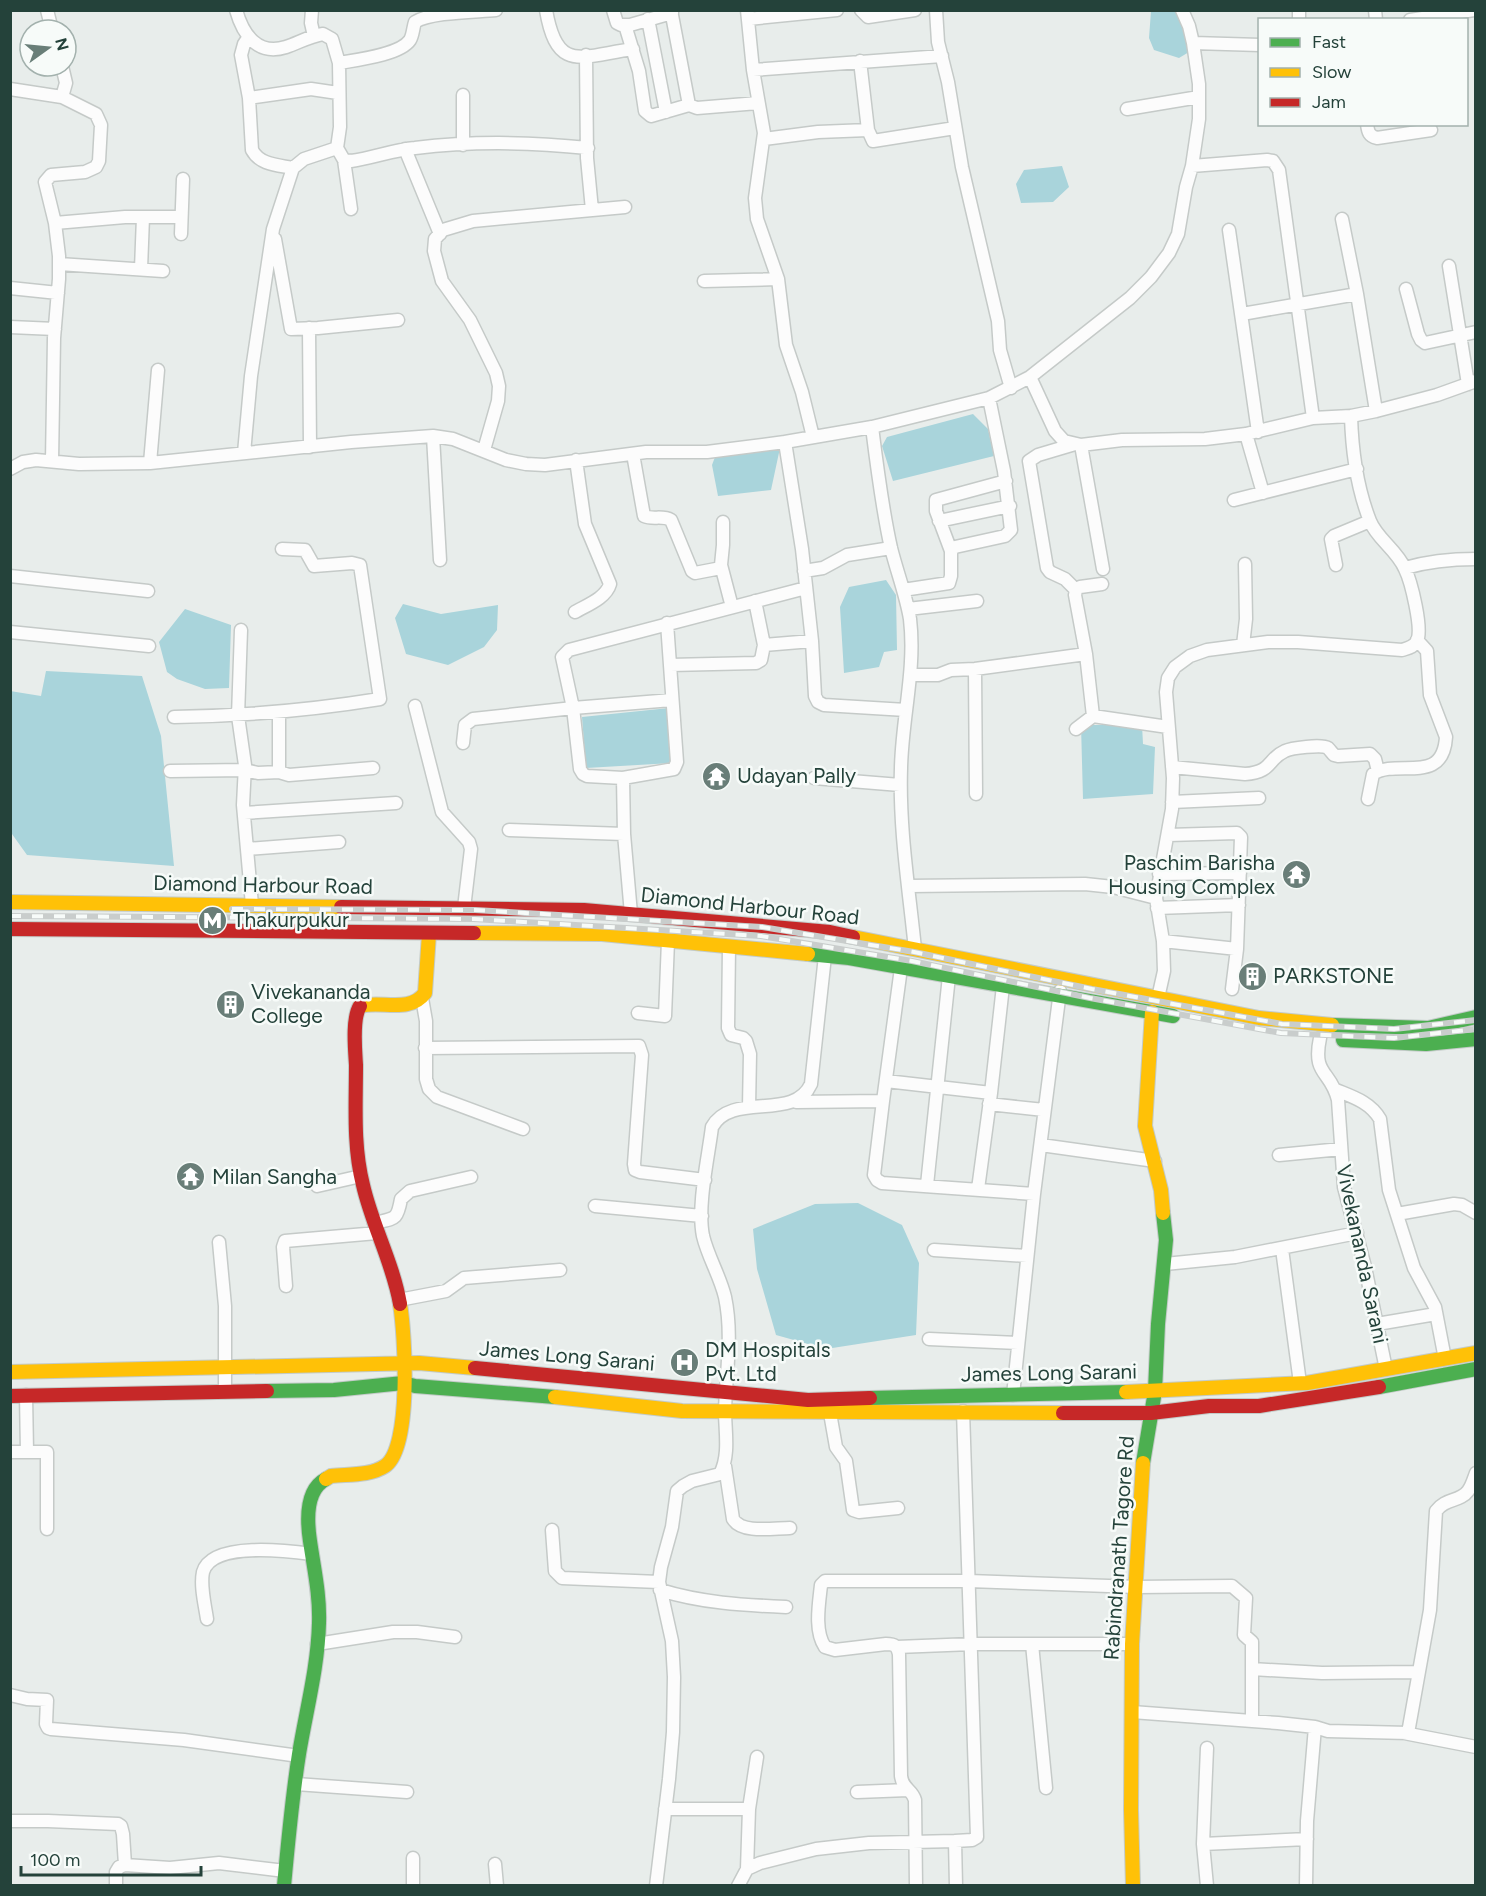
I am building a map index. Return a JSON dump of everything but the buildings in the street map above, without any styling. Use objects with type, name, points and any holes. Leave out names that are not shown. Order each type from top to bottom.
[{"type":"main road","name":"Diamond Harbour Road","points":[[10,902],[584,910],[830,932],[1259,1018],[1342,1026],[1428,1028],[1476,1017]]},
{"type":"main road","points":[[354,907],[354,931]]},
{"type":"main road","name":"Diamond Harbour Road","points":[[10,929],[602,934],[853,959],[1184,1018]]},
{"type":"main road","points":[[284,1878],[299,1756],[317,1644],[319,1603],[308,1511],[315,1486],[326,1479],[376,1471],[388,1466],[396,1456],[399,1445],[404,1363],[399,1300],[360,1176],[356,1144],[357,1011],[361,1005],[418,1003],[425,993],[429,934]]},
{"type":"main road","points":[[853,959],[857,938]]},
{"type":"main road","name":"Rabindranath Tagore Rd","points":[[1133,1886],[1132,1644],[1143,1455],[1155,1391],[1158,1324],[1165,1264],[1165,1213],[1155,1161],[1147,1140],[1144,1114],[1152,1012]]},
{"type":"main road","points":[[1314,1037],[1398,1045],[1461,1042],[1476,1039]]},
{"type":"main road","name":"James Long Sarani","points":[[10,1372],[419,1363],[808,1400],[1155,1391],[1300,1383],[1476,1353]]},
{"type":"main road","points":[[1387,1369],[1389,1386]]},
{"type":"main road","points":[[10,1396],[334,1390],[404,1383],[415,1386],[536,1395],[682,1411],[1151,1413],[1209,1406],[1259,1406],[1389,1386],[1476,1369]]},
{"type":"main road","points":[[1011,1412],[1013,1395]]},
{"type":"street","points":[[236,10],[248,38],[256,46],[277,49],[323,34],[332,39],[339,63],[340,127],[337,148],[344,160],[351,209]]},
{"type":"street","points":[[312,10],[311,23],[314,36]]},
{"type":"street","points":[[339,63],[367,58],[400,48],[410,39],[413,26],[418,20],[434,16],[496,10]]},
{"type":"street","points":[[546,10],[552,38],[562,53],[570,56],[586,56],[633,49]]},
{"type":"street","points":[[613,10],[617,23],[625,25],[671,12],[689,105]]},
{"type":"street","points":[[813,436],[802,392],[786,345],[778,279],[757,219],[755,198],[764,139],[764,123],[758,103],[747,15],[837,10]]},
{"type":"street","points":[[861,10],[868,17],[915,10]]},
{"type":"street","points":[[936,10],[936,26],[971,212],[998,321],[1000,350],[1011,388]]},
{"type":"street","points":[[10,469],[23,462],[36,460],[98,464],[150,463],[433,436],[453,439],[506,460],[545,465],[576,459],[633,454],[707,452],[784,442],[872,427],[989,398],[1030,377],[1090,332],[1151,277],[1169,253],[1178,234],[1199,119],[1199,84],[1193,43],[1182,10]]},
{"type":"street","points":[[1423,18],[1473,10]]},
{"type":"street","points":[[648,19],[666,112]]},
{"type":"street","points":[[625,25],[639,71],[645,111],[651,116],[689,105],[703,108],[758,103]]},
{"type":"street","points":[[248,38],[243,44],[241,55],[249,98],[250,141],[255,155],[266,162],[293,168]]},
{"type":"street","points":[[1193,43],[1258,45]]},
{"type":"street","points":[[586,56],[591,210]]},
{"type":"street","points":[[753,70],[942,56]]},
{"type":"street","points":[[860,61],[868,130],[873,141],[955,128]]},
{"type":"street","points":[[62,97],[66,83],[65,78]]},
{"type":"street","points":[[10,89],[62,97],[96,114],[100,119],[99,161],[96,167],[85,172],[58,173],[47,178],[46,189],[55,224],[59,264],[52,461]]},
{"type":"street","points":[[249,98],[311,89],[338,93]]},
{"type":"street","points":[[463,95],[463,145]]},
{"type":"street","points":[[1127,108],[1199,98]]},
{"type":"street","points":[[1366,126],[1372,137],[1377,138],[1431,130]]},
{"type":"street","points":[[764,139],[819,132],[868,130]]},
{"type":"street","points":[[344,160],[362,160],[405,149],[463,145],[543,143],[588,148]]},
{"type":"street","points":[[244,453],[250,386],[273,229],[293,168],[304,159],[337,148]]},
{"type":"street","points":[[405,149],[440,234]]},
{"type":"street","points":[[1192,166],[1267,160],[1277,165],[1313,418]]},
{"type":"street","points":[[181,234],[183,180]]},
{"type":"street","points":[[484,450],[498,401],[499,386],[470,320],[442,281],[436,266],[435,239],[443,230],[473,221],[625,207]]},
{"type":"street","points":[[141,269],[143,217]]},
{"type":"street","points":[[55,224],[103,218],[181,217]]},
{"type":"street","points":[[1342,219],[1376,411]]},
{"type":"street","points":[[273,229],[291,329],[398,320]]},
{"type":"street","points":[[1229,230],[1242,314],[1252,433],[1263,493]]},
{"type":"street","points":[[59,264],[163,271]]},
{"type":"street","points":[[1093,716],[1076,590],[1065,579],[1050,572],[1047,568],[1029,461],[1038,455],[1078,444],[1122,440],[1205,439],[1252,433],[1313,418],[1351,416],[1437,395],[1472,383],[1460,337],[1449,266]]},
{"type":"street","points":[[704,281],[778,279]]},
{"type":"street","points":[[10,288],[58,293]]},
{"type":"street","points":[[1406,289],[1421,340],[1425,343],[1476,332]]},
{"type":"street","points":[[1242,314],[1357,294]]},
{"type":"street","points":[[10,327],[55,329]]},
{"type":"street","points":[[309,328],[310,447]]},
{"type":"street","points":[[150,463],[158,370]]},
{"type":"street","points":[[1030,377],[1055,431],[1064,441],[1078,444]]},
{"type":"street","points":[[951,551],[962,545],[1009,533],[1011,525],[1006,481],[989,398]]},
{"type":"street","points":[[1158,998],[1164,971],[1163,941],[1156,903],[1172,802],[1172,767],[1166,692],[1168,678],[1175,667],[1190,656],[1207,650],[1243,645],[1298,642],[1402,650],[1413,646],[1417,640],[1419,631],[1416,608],[1405,568],[1375,531],[1363,500],[1352,438],[1351,416]]},
{"type":"street","points":[[872,427],[891,548],[908,609],[911,646],[910,675],[901,747],[900,785],[903,847],[915,949]]},
{"type":"street","points":[[433,436],[440,560]]},
{"type":"street","points":[[784,442],[806,588],[815,696],[818,702],[824,705],[906,710]]},
{"type":"street","points":[[1078,444],[1103,569]]},
{"type":"street","points":[[633,454],[644,516],[648,518],[666,517],[671,520],[692,571],[695,573],[721,568]]},
{"type":"street","points":[[575,612],[602,596],[608,591],[610,584],[585,524],[576,459]]},
{"type":"street","points":[[1234,500],[1357,469]]},
{"type":"street","points":[[903,590],[949,583],[951,551],[939,521],[936,500],[1006,481]]},
{"type":"street","points":[[939,521],[1010,506]]},
{"type":"street","points":[[1336,565],[1331,539],[1370,521]]},
{"type":"street","points":[[723,522],[721,568],[732,607]]},
{"type":"street","points":[[804,572],[823,568],[847,555],[891,548]]},
{"type":"street","points":[[174,717],[238,716],[380,699],[360,565],[352,562],[314,566],[305,550],[282,549]]},
{"type":"street","points":[[1405,568],[1450,559],[1476,559]]},
{"type":"street","points":[[1243,645],[1246,619],[1245,564]]},
{"type":"street","points":[[10,576],[148,591]]},
{"type":"street","points":[[1076,590],[1080,587],[1102,584]]},
{"type":"street","points":[[667,623],[677,762],[674,769],[623,778],[583,774],[580,769],[573,708],[563,661],[565,652],[667,623],[806,588]]},
{"type":"street","points":[[670,665],[756,663],[761,660],[764,645],[755,601]]},
{"type":"street","points":[[908,609],[977,601]]},
{"type":"street","points":[[241,630],[238,716],[245,770],[244,813],[252,905]]},
{"type":"street","points":[[10,632],[149,646]]},
{"type":"street","points":[[1368,799],[1371,779],[1378,771],[1426,767],[1441,756],[1446,744],[1446,736],[1430,695],[1427,651],[1417,640]]},
{"type":"street","points":[[764,645],[812,641]]},
{"type":"street","points":[[910,675],[932,676],[951,670],[975,669],[1086,654]]},
{"type":"street","points":[[975,669],[976,794]]},
{"type":"street","points":[[463,743],[465,725],[473,719],[672,700]]},
{"type":"street","points":[[415,706],[442,812],[469,842],[471,849],[464,908]]},
{"type":"street","points":[[279,712],[279,772]]},
{"type":"street","points":[[1076,729],[1093,716],[1168,727]]},
{"type":"street","points":[[1172,767],[1255,773],[1267,768],[1284,751],[1320,746],[1328,748],[1338,756],[1370,754],[1375,759],[1378,771]]},
{"type":"street","points":[[170,771],[245,770],[258,773],[279,772],[289,775],[373,768]]},
{"type":"street","points":[[623,778],[624,834],[631,914]]},
{"type":"street","points":[[814,778],[900,785]]},
{"type":"street","points":[[1172,802],[1259,798]]},
{"type":"street","points":[[244,813],[396,803]]},
{"type":"street","points":[[509,830],[624,834]]},
{"type":"street","points":[[1168,835],[1237,833],[1241,837],[1239,906],[1232,989]]},
{"type":"street","points":[[247,849],[339,842]]},
{"type":"street","points":[[1159,874],[1240,873]]},
{"type":"street","points":[[909,886],[1085,884],[1113,887],[1156,903],[1239,906]]},
{"type":"street","points":[[638,1013],[665,1016],[668,941]]},
{"type":"street","points":[[1163,941],[1236,949]]},
{"type":"street","points":[[729,946],[728,1028],[731,1035],[742,1038],[749,1048],[749,1107]]},
{"type":"street","points":[[795,1102],[806,1094],[811,1084],[825,956]]},
{"type":"street","points":[[901,968],[874,1175],[882,1183],[1034,1194]]},
{"type":"street","points":[[927,1185],[949,976]]},
{"type":"street","points":[[1013,1395],[1034,1194],[1061,978]]},
{"type":"street","points":[[978,1189],[1003,986]]},
{"type":"street","points":[[422,998],[426,1021],[426,1079],[429,1089],[437,1097],[523,1129]]},
{"type":"street","name":"Vivekananda Sarani","points":[[1314,1037],[1317,1060],[1336,1090],[1344,1187],[1357,1233],[1387,1369]]},
{"type":"street","points":[[425,1048],[639,1046],[642,1055],[635,1170],[705,1180]]},
{"type":"street","points":[[886,1081],[938,1087],[1044,1110]]},
{"type":"street","points":[[1336,1090],[1367,1103],[1380,1119],[1389,1190],[1414,1268],[1432,1299],[1445,1359]]},
{"type":"street","points":[[790,1528],[747,1527],[736,1523],[733,1518],[724,1466],[729,1319],[724,1294],[703,1236],[702,1216],[711,1127],[716,1119],[727,1113],[749,1107],[795,1102],[883,1101]]},
{"type":"street","points":[[1041,1145],[1155,1161]]},
{"type":"street","points":[[1279,1155],[1341,1149]]},
{"type":"street","points":[[317,1186],[360,1176]]},
{"type":"street","points":[[286,1286],[282,1247],[285,1241],[375,1228],[400,1213],[401,1199],[410,1191],[471,1177]]},
{"type":"street","points":[[1397,1214],[1454,1204],[1462,1205],[1476,1213]]},
{"type":"street","points":[[595,1206],[702,1216]]},
{"type":"street","points":[[1165,1264],[1235,1257],[1357,1233]]},
{"type":"street","points":[[219,1242],[225,1306],[225,1392]]},
{"type":"street","points":[[1282,1249],[1300,1383]]},
{"type":"street","points":[[934,1250],[1027,1256]]},
{"type":"street","points":[[399,1300],[446,1292],[464,1278],[560,1270]]},
{"type":"street","points":[[1377,1324],[1436,1314]]},
{"type":"street","points":[[929,1339],[1018,1343]]},
{"type":"street","points":[[26,1395],[27,1452]]},
{"type":"street","points":[[747,1869],[760,1863],[834,1846],[972,1840],[977,1836],[963,1412]]},
{"type":"street","points":[[830,1413],[836,1447],[846,1461],[853,1510],[859,1512],[898,1508]]},
{"type":"street","points":[[10,1452],[46,1452],[47,1529]]},
{"type":"street","points":[[656,1886],[673,1732],[674,1677],[672,1641],[659,1586],[661,1567],[672,1527],[677,1491],[692,1481],[720,1474],[724,1466]]},
{"type":"street","points":[[1404,1733],[1408,1733],[1417,1672],[1430,1610],[1436,1512],[1441,1505],[1468,1491],[1476,1473]]},
{"type":"street","points":[[552,1530],[555,1571],[562,1578],[659,1586],[704,1602],[786,1607]]},
{"type":"street","points":[[207,1618],[203,1590],[204,1571],[212,1560],[260,1549],[312,1554]]},
{"type":"street","points":[[1132,1644],[972,1644],[897,1647],[893,1644],[886,1644],[836,1650],[825,1647],[819,1639],[821,1585],[830,1580],[969,1581],[1137,1587],[1232,1586],[1246,1599],[1244,1635],[1252,1642],[1252,1721]]},
{"type":"street","points":[[317,1644],[393,1632],[417,1632],[455,1637]]},
{"type":"street","points":[[1032,1644],[1047,1788]]},
{"type":"street","points":[[897,1647],[901,1776],[902,1783],[914,1795],[915,1800],[916,1886]]},
{"type":"street","points":[[1252,1669],[1322,1673],[1417,1672]]},
{"type":"street","points":[[10,1695],[47,1700],[46,1724],[51,1730],[184,1740],[299,1756]]},
{"type":"street","points":[[1132,1712],[1315,1727],[1328,1731],[1404,1733],[1476,1747]]},
{"type":"street","points":[[1306,1886],[1315,1727]]},
{"type":"street","points":[[1207,1748],[1203,1844],[1207,1886]]},
{"type":"street","points":[[738,1886],[747,1869],[749,1809],[757,1757]]},
{"type":"street","points":[[296,1784],[407,1792]]},
{"type":"street","points":[[857,1792],[908,1790]]},
{"type":"street","points":[[665,1809],[749,1809]]},
{"type":"street","points":[[10,1821],[118,1824],[123,1834],[125,1865]]},
{"type":"street","points":[[1203,1844],[1307,1839]]},
{"type":"street","points":[[955,1841],[956,1886]]},
{"type":"street","points":[[413,1858],[413,1886]]},
{"type":"street","points":[[116,1886],[116,1872],[119,1867],[125,1865],[170,1868],[219,1863],[284,1878]]},
{"type":"street","points":[[495,1864],[497,1886]]},
{"type":"water","points":[[1151,11],[1179,11],[1189,52],[1179,58],[1154,50],[1149,38]]},
{"type":"water","points":[[1062,166],[1069,187],[1053,202],[1021,203],[1016,184],[1024,170]]},
{"type":"water","points":[[973,414],[988,429],[994,456],[893,481],[882,446],[887,437]]},
{"type":"water","points":[[780,448],[771,490],[718,496],[712,465],[715,457]]},
{"type":"water","points":[[886,580],[896,595],[897,650],[884,652],[879,667],[844,673],[840,607],[849,587]]},
{"type":"water","points":[[403,604],[441,614],[498,605],[497,630],[484,647],[448,665],[406,654],[395,618]]},
{"type":"water","points":[[185,609],[231,625],[229,688],[205,689],[177,679],[167,672],[159,642]]},
{"type":"water","points":[[46,671],[142,676],[161,736],[174,866],[27,855],[12,834],[10,691],[41,696]]},
{"type":"water","points":[[669,708],[672,763],[586,768],[582,717]]},
{"type":"water","points":[[1081,725],[1142,725],[1143,744],[1155,747],[1153,794],[1083,799]]},
{"type":"water","points":[[858,1203],[902,1225],[919,1263],[916,1335],[826,1349],[776,1335],[757,1269],[753,1229],[815,1204]]},
{"type":"railway","points":[[232,909],[475,910],[762,927],[914,952],[1092,989],[1282,1024],[1394,1029],[1476,1020]]},
{"type":"railway","points":[[10,916],[474,919],[761,936],[912,961],[1090,998],[1281,1033],[1394,1038],[1476,1029]]},
{"type":"traffic: fast","points":[[808,954],[849,958],[1173,1016]]},
{"type":"traffic: fast","points":[[1332,1025],[1428,1028],[1476,1017]]},
{"type":"traffic: fast","points":[[1343,1040],[1426,1044],[1476,1039]]},
{"type":"traffic: fast","points":[[1143,1463],[1155,1391],[1158,1324],[1166,1240],[1163,1213]]},
{"type":"traffic: fast","points":[[1379,1387],[1476,1369]]},
{"type":"traffic: fast","points":[[267,1391],[334,1390],[403,1383],[415,1386],[555,1397]]},
{"type":"traffic: fast","points":[[870,1398],[1126,1392]]},
{"type":"traffic: fast","points":[[284,1886],[290,1820],[318,1639],[319,1602],[308,1515],[314,1491],[326,1479]]},
{"type":"traffic: slow","points":[[10,902],[341,907]]},
{"type":"traffic: slow","points":[[474,933],[602,934],[808,954]]},
{"type":"traffic: slow","points":[[360,1006],[403,1005],[419,999],[425,993],[429,934]]},
{"type":"traffic: slow","points":[[853,937],[1259,1018],[1332,1025]]},
{"type":"traffic: slow","points":[[1152,1012],[1145,1126],[1161,1190],[1163,1213]]},
{"type":"traffic: slow","points":[[326,1479],[331,1476],[373,1472],[385,1466],[394,1455],[403,1415],[404,1390],[404,1339],[400,1304]]},
{"type":"traffic: slow","points":[[1126,1392],[1307,1383],[1476,1353]]},
{"type":"traffic: slow","points":[[10,1372],[419,1363],[475,1368]]},
{"type":"traffic: slow","points":[[555,1397],[682,1411],[1063,1413]]},
{"type":"traffic: slow","points":[[1133,1886],[1132,1644],[1143,1463]]},
{"type":"traffic: jam","points":[[341,907],[584,910],[830,932],[853,937]]},
{"type":"traffic: jam","points":[[10,929],[474,933]]},
{"type":"traffic: jam","points":[[360,1006],[357,1011],[355,1034],[356,1125],[360,1170],[367,1200],[393,1274],[400,1304]]},
{"type":"traffic: jam","points":[[475,1368],[808,1400],[870,1398]]},
{"type":"traffic: jam","points":[[1063,1413],[1151,1413],[1209,1406],[1259,1406],[1379,1387]]},
{"type":"traffic: jam","points":[[10,1396],[267,1391]]},
{"type":"place","name":"Udayan Pally","points":[[716,776]]},
{"type":"place","name":"Paschim Barisha Housing Complex","points":[[1296,875]]},
{"type":"place","name":"Thakurpukur","points":[[212,920]]},
{"type":"place","name":"PARKSTONE","points":[[1252,976]]},
{"type":"place","name":"Vivekananda College","points":[[230,1004]]},
{"type":"place","name":"Milan Sangha","points":[[191,1177]]},
{"type":"place","name":"DM Hospitals Pvt. Ltd","points":[[684,1362]]}]
